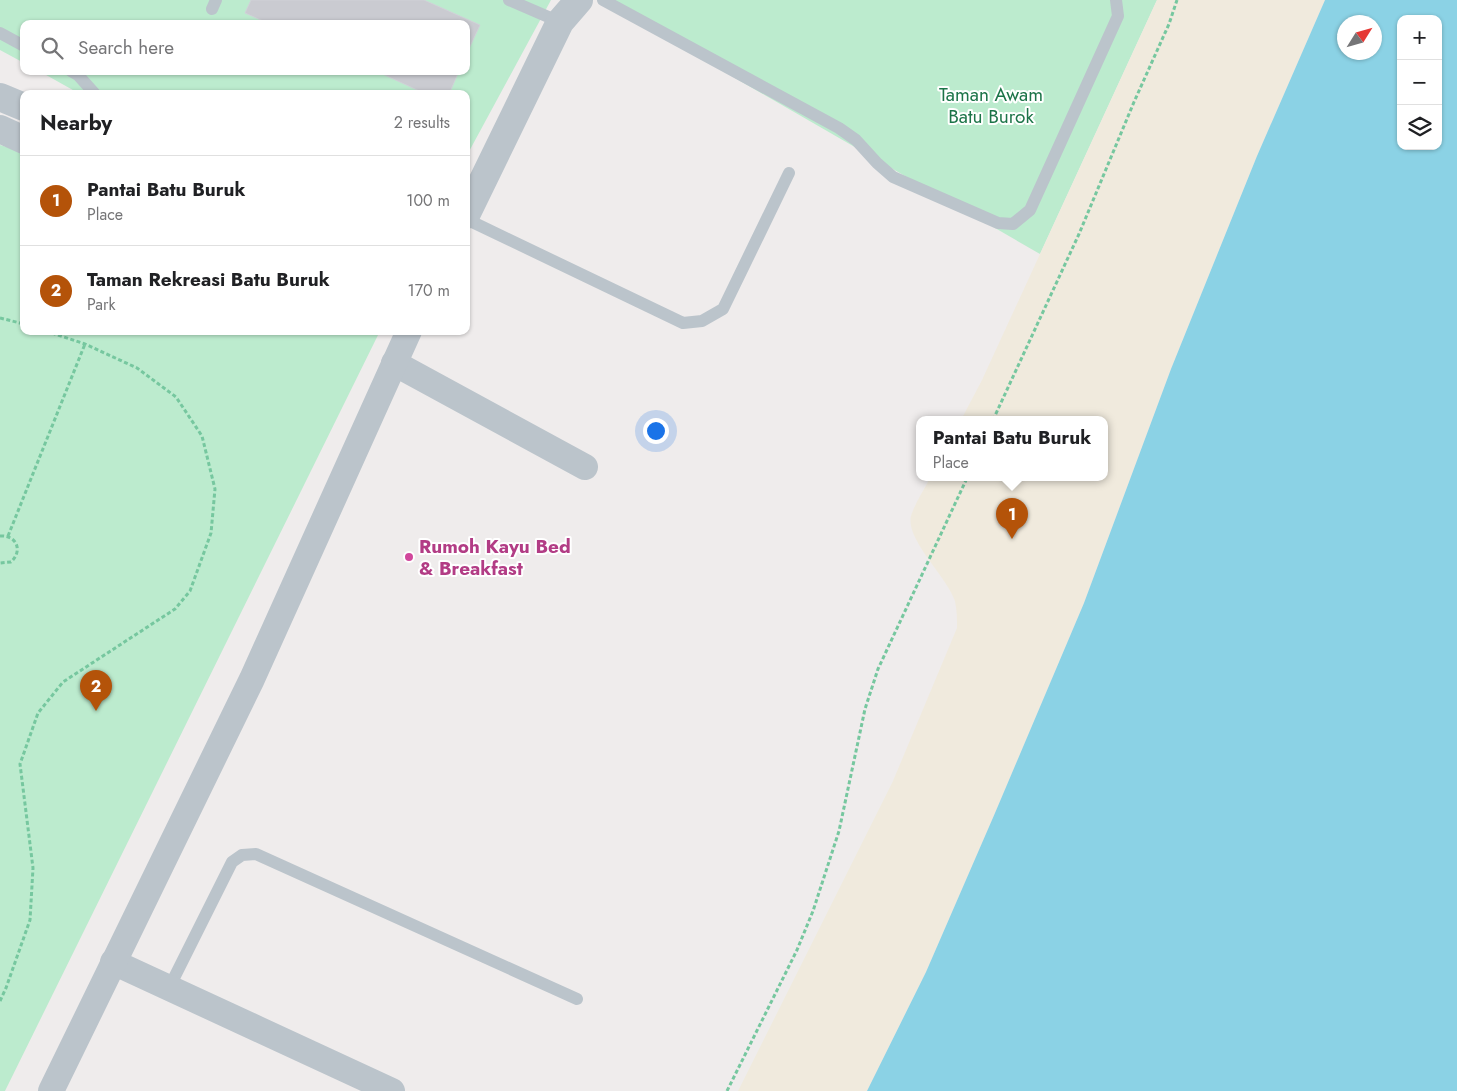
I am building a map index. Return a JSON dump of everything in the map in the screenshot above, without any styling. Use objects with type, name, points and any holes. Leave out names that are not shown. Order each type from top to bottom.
[{"type":"street","points":[[470,207],[560,22],[579,0]]},
{"type":"street","points":[[0,97],[20,105]]},
{"type":"street","points":[[0,129],[20,138]]},
{"type":"street","points":[[50,1091],[252,679],[407,335]]},
{"type":"street","points":[[394,363],[585,467]]},
{"type":"street","points":[[113,962],[392,1091]]},
{"type":"lane","points":[[508,0],[560,22]]},
{"type":"lane","points":[[603,0],[839,128],[856,140],[877,164],[893,177],[998,223],[1013,224],[1030,210],[1118,16],[1116,0]]},
{"type":"lane","points":[[0,33],[20,44]]},
{"type":"lane","points":[[78,75],[91,90]]},
{"type":"lane","points":[[470,221],[682,323],[702,321],[723,309],[789,173]]},
{"type":"lane","points":[[169,988],[232,862],[242,855],[256,854],[577,998]]},
{"type":"path","points":[[995,416],[1079,234],[1169,24],[1177,0]]},
{"type":"path","points":[[0,318],[20,323]]},
{"type":"path","points":[[0,1001],[30,920],[33,868],[20,764],[38,713],[63,682],[175,609],[190,591],[211,533],[215,489],[202,436],[176,397],[137,368],[85,344],[58,335]]},
{"type":"path","points":[[8,536],[85,344]]},
{"type":"path","points":[[727,1091],[797,950],[839,831],[865,710],[878,669],[966,481]]},
{"type":"path","points":[[0,536],[12,538],[17,546],[17,555],[11,562],[0,563]]},
{"type":"green space","points":[[0,0],[551,0],[470,150],[470,90],[73,90],[46,75],[470,75],[470,20],[20,20],[20,61],[0,50]]},
{"type":"green space","name":"Taman Awam Batu Burok","points":[[600,0],[1157,0],[1040,254]]},
{"type":"green space","points":[[0,145],[20,151],[20,335],[378,335],[5,1091],[0,1091]]},
{"type":"sand","points":[[1157,0],[1325,0],[1257,156],[1171,369],[1084,603],[926,972],[867,1091],[738,1091],[893,781],[957,628],[956,604],[951,592],[920,547],[911,525],[911,516],[928,481],[1108,481],[1108,416],[963,416],[982,380]]},
{"type":"water","points":[[1325,0],[1457,0],[1457,1091],[867,1091],[926,972],[1084,603],[1171,369],[1257,156]]},
{"type":"building","points":[[251,0],[424,0],[469,20],[261,20],[245,13]]},
{"type":"building","points":[[470,21],[480,25],[470,46]]},
{"type":"building","points":[[385,75],[457,75],[451,90],[417,90]]},
{"type":"place","name":"Pantai Batu Buruk","points":[[1012,539]]},
{"type":"place","name":"Rumoh Kayu Bed & Breakfast","points":[[409,557]]},
{"type":"place","name":"Taman Rekreasi Batu Buruk","points":[[96,711]]}]
